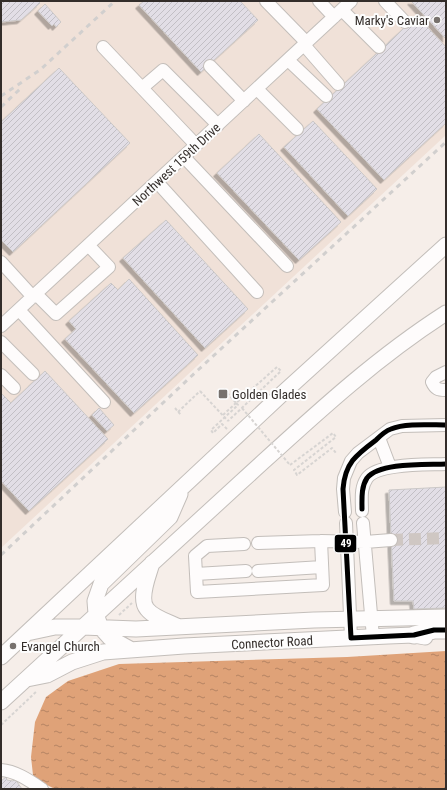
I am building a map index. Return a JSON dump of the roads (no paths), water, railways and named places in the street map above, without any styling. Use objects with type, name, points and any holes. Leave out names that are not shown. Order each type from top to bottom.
[{"type":"highway","points":[[414,635],[434,630],[446,630]]},
{"type":"main road","points":[[1,657],[283,393],[446,245]]},
{"type":"main road","points":[[99,621],[152,563],[343,390],[391,351],[446,313]]},
{"type":"main road","points":[[130,650],[110,638],[99,621],[95,601],[101,584],[170,517],[183,487]]},
{"type":"main road","points":[[152,563],[144,590],[144,604],[153,614],[178,627]]},
{"type":"main road","name":"Connector Road","points":[[26,633],[55,628],[82,627],[99,621],[136,629],[446,617]]},
{"type":"main road","points":[[1,702],[82,627]]},
{"type":"main road","name":"Connector Road","points":[[27,679],[47,675],[72,662],[102,652],[414,635],[446,637]]},
{"type":"street","points":[[266,1],[305,44],[338,84]]},
{"type":"street","points":[[318,1],[338,13],[379,47]]},
{"type":"street","name":"Northwest 159th Drive","points":[[4,319],[19,310],[352,1]]},
{"type":"street","points":[[384,1],[405,22]]},
{"type":"street","points":[[103,47],[196,145]]},
{"type":"street","points":[[288,60],[326,96]]},
{"type":"street","points":[[210,66],[244,101]]},
{"type":"street","points":[[142,88],[163,70],[218,125]]},
{"type":"street","points":[[257,89],[297,129]]},
{"type":"street","points":[[184,157],[287,266]]},
{"type":"street","points":[[157,182],[258,292]]},
{"type":"street","points":[[1,262],[34,295],[56,314],[109,267],[88,245]]},
{"type":"street","points":[[19,310],[104,402]]},
{"type":"street","points":[[1,342],[33,374]]},
{"type":"street","points":[[446,372],[436,377],[432,382],[434,387],[439,390],[446,390]]},
{"type":"street","points":[[1,375],[14,388]]},
{"type":"street","points":[[351,638],[347,541],[343,489],[344,478],[349,465],[358,453],[390,429],[396,427],[446,425]]},
{"type":"street","points":[[379,438],[390,467]]},
{"type":"street","points":[[373,637],[362,517],[362,488],[369,476],[375,471],[390,467],[446,464]]},
{"type":"street","points":[[258,543],[321,541],[365,542],[391,540]]},
{"type":"street","points":[[244,544],[207,546],[195,556],[197,592],[323,585],[321,541]]},
{"type":"street","points":[[258,571],[322,567]]},
{"type":"street","points":[[196,574],[246,572]]},
{"type":"street","points":[[1,770],[8,770],[19,775],[42,789]]},
{"type":"water","points":[[446,651],[446,789],[55,789],[39,781],[33,775],[31,757],[35,722],[46,697],[68,681],[119,664],[347,657]]},
{"type":"tunnel","points":[[391,540],[446,538]]},
{"type":"railway","points":[[1,96],[40,70],[115,1]]},
{"type":"railway","points":[[1,107],[20,89]]},
{"type":"railway","points":[[1,555],[198,370],[446,142]]},
{"type":"place","name":"Marky's Caviar","points":[[437,20]]},
{"type":"place","name":"Golden Glades","points":[[223,394]]},
{"type":"place","name":"Evangel Church","points":[[13,646]]}]
